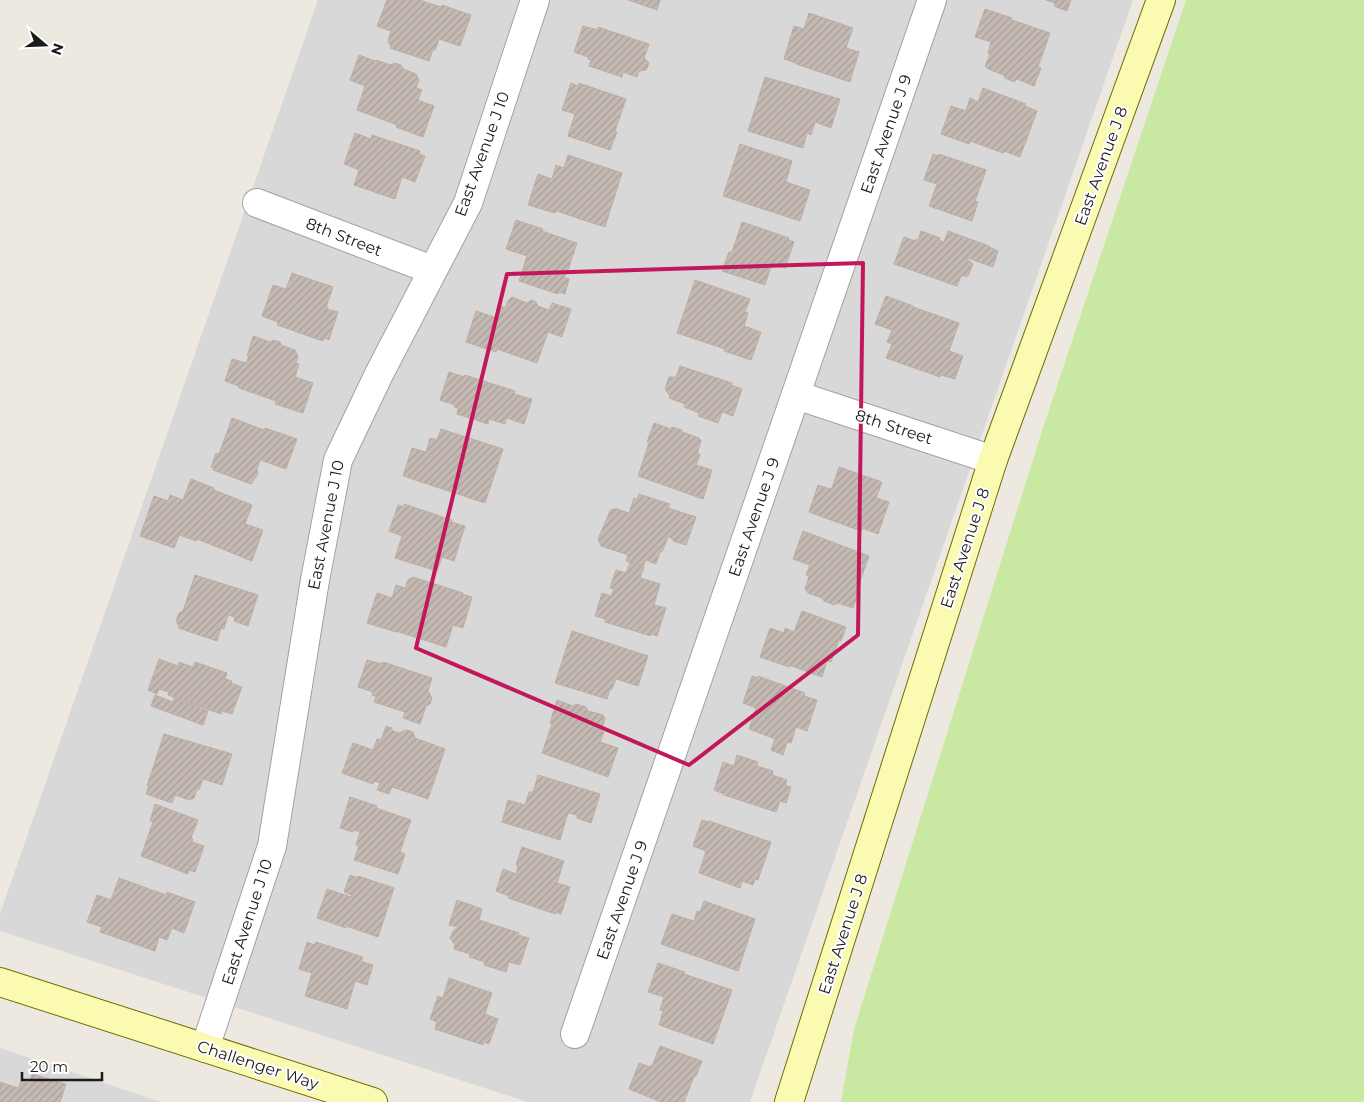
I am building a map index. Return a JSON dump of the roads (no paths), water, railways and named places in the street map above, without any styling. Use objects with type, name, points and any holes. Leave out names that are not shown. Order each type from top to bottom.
[{"type":"street","name":"East Avenue J 10","points":[[205,1048],[272,846],[315,580],[338,460],[378,374],[468,203],[535,0]]},
{"type":"street","name":"East Avenue J 9","points":[[575,1034],[932,0]]},
{"type":"street","name":"East Avenue J 8","points":[[789,1102],[993,460],[1161,0]]},
{"type":"street","name":"8th Street","points":[[257,203],[432,270]]},
{"type":"street","name":"8th Street","points":[[796,395],[993,460]]},
{"type":"street","name":"Challenger Way","points":[[0,982],[373,1102]]}]
